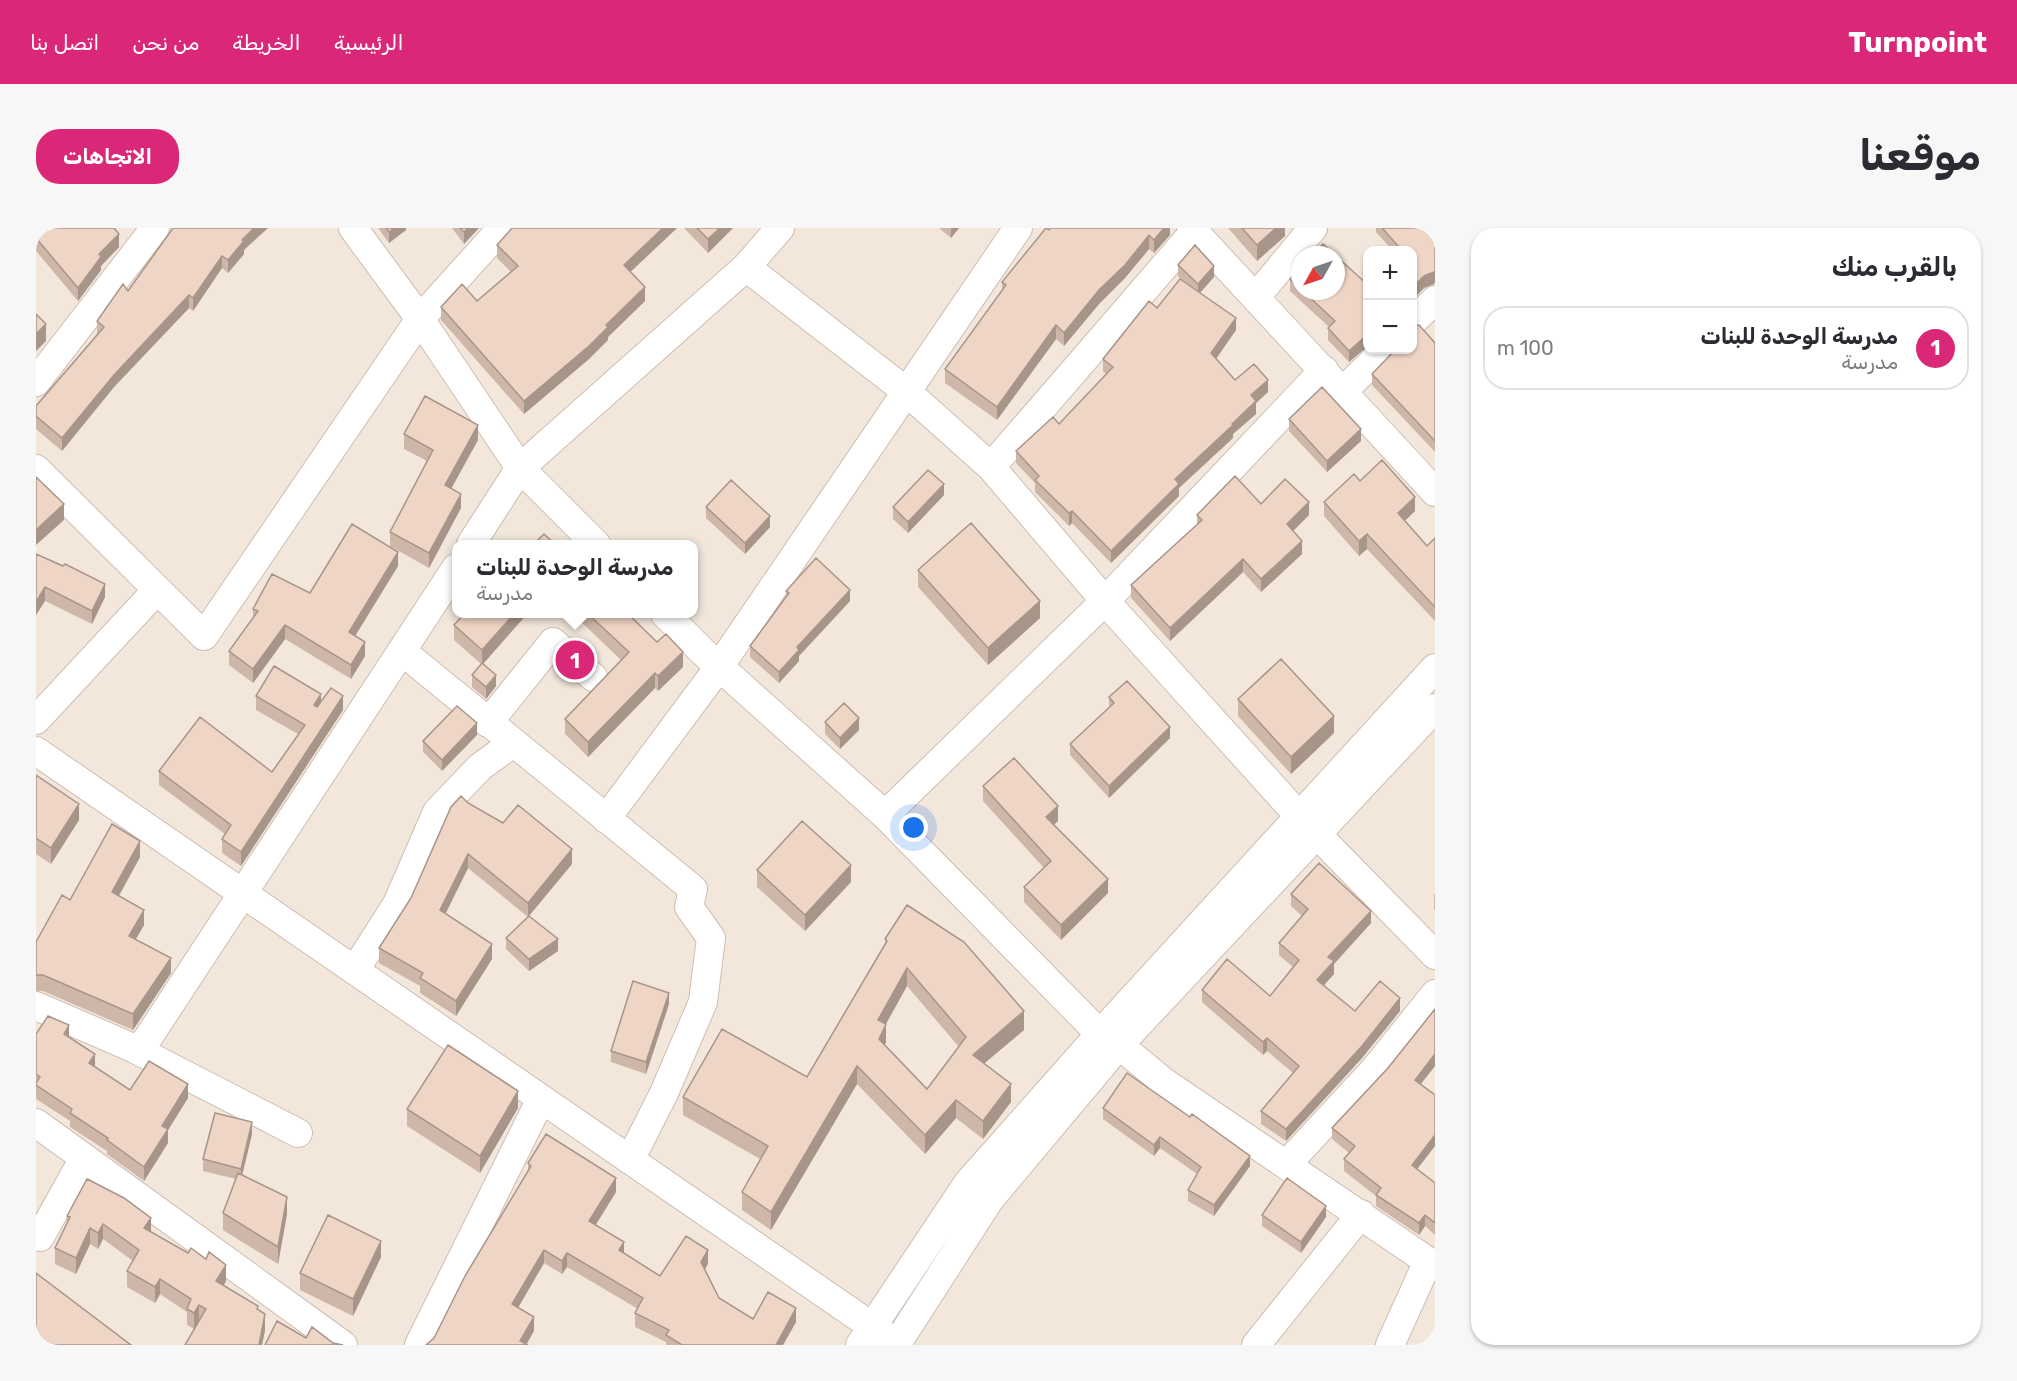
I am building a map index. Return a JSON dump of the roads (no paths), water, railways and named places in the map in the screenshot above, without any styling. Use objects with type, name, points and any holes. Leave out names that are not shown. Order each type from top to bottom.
[{"type":"street","points":[[36,382],[155,228]]},
{"type":"street","points":[[353,228],[420,319],[520,468],[592,540]]},
{"type":"street","points":[[36,469],[204,636],[420,319],[502,228]]},
{"type":"street","points":[[474,540],[520,468],[746,267],[780,228]]},
{"type":"street","points":[[606,819],[720,667],[1018,228]]},
{"type":"street","points":[[1256,297],[1313,228]]},
{"type":"street","points":[[991,467],[1192,230],[1435,492]]},
{"type":"street","points":[[746,267],[907,392],[991,467],[1105,601],[1308,824],[1435,955]]},
{"type":"street","points":[[1417,318],[1435,300]]},
{"type":"street","points":[[1343,391],[1381,354]]},
{"type":"street","points":[[885,815],[1105,601],[1324,370]]},
{"type":"street","points":[[133,1048],[144,1044],[452,574]]},
{"type":"street","points":[[36,720],[158,590]]},
{"type":"street","points":[[668,618],[885,815],[1109,1040],[1164,1082],[1361,1214],[1431,1264],[1390,1345]]},
{"type":"street","points":[[488,723],[553,642],[592,677]]},
{"type":"street","points":[[403,652],[693,889],[689,907],[711,938],[703,1002],[664,1093],[630,1160]]},
{"type":"street","points":[[866,1336],[968,1183],[1109,1040],[1308,824],[1435,668]]},
{"type":"street","points":[[1308,824],[1435,708]]},
{"type":"street","points":[[355,970],[396,904],[437,812],[480,766],[513,743]]},
{"type":"street","points":[[36,751],[244,892],[630,1160],[866,1336],[897,1345],[990,1200],[1109,1040]]},
{"type":"street","points":[[1287,1164],[1375,1069],[1435,994]]},
{"type":"street","points":[[36,1006],[133,1048],[298,1133]]},
{"type":"street","points":[[419,1345],[541,1099]]},
{"type":"street","points":[[36,1123],[343,1345]]},
{"type":"street","points":[[40,1237],[84,1158]]},
{"type":"street","points":[[1256,1345],[1361,1214]]},
{"type":"place","name":"مدرسة الوحدة للبنات","points":[[575,660]]}]
